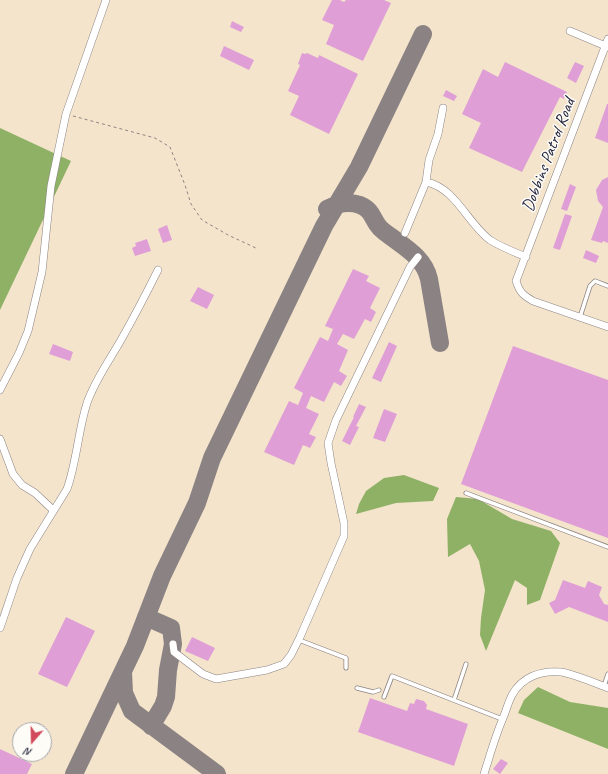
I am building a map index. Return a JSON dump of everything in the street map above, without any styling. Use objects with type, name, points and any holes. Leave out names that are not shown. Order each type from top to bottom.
[{"type":"street","points":[[0,390],[19,354],[30,323],[42,272],[51,186],[66,114],[106,0]]},
{"type":"street","points":[[570,31],[607,47]]},
{"type":"street","name":"Dobbins Patrol Road","points":[[580,317],[533,301],[520,291],[516,281],[607,47],[608,39]]},
{"type":"street","points":[[405,233],[426,182],[429,160],[438,134],[443,108]]},
{"type":"street","points":[[426,182],[434,183],[447,193],[489,239],[526,257]]},
{"type":"street","points":[[173,644],[174,652],[203,674],[216,679],[267,670],[284,664],[291,655],[299,640],[344,536],[344,523],[328,443],[336,420],[378,332],[410,268],[418,258]]},
{"type":"street","points":[[0,628],[17,578],[33,544],[71,478],[80,430],[90,396],[101,373],[158,270]]},
{"type":"street","points":[[580,317],[608,328]]},
{"type":"street","points":[[0,440],[13,474],[22,485],[35,493],[53,510]]},
{"type":"street","points":[[484,774],[502,719],[512,696],[526,678],[535,674],[553,671],[563,672],[606,687]]},
{"type":"lane","points":[[580,317],[590,286],[595,281],[608,286]]},
{"type":"lane","points":[[466,493],[608,547]]},
{"type":"lane","points":[[299,640],[346,658],[346,668]]},
{"type":"lane","points":[[454,700],[466,664]]},
{"type":"lane","points":[[606,687],[608,674]]},
{"type":"lane","points":[[384,697],[392,676],[502,719]]},
{"type":"lane","points":[[357,688],[373,692],[380,690]]},
{"type":"path","points":[[66,114],[154,138],[170,147],[191,204],[202,220],[228,236],[258,249]]},
{"type":"green space","points":[[0,128],[71,161],[0,310]]},
{"type":"green space","points":[[404,475],[439,488],[433,501],[396,503],[356,514],[359,504],[366,491],[384,478]]},
{"type":"green space","points":[[456,497],[478,499],[512,519],[551,531],[560,543],[540,600],[527,605],[527,588],[515,580],[486,651],[480,635],[485,590],[479,561],[470,544],[448,557],[447,519]]},
{"type":"green space","points":[[538,687],[570,702],[608,708],[608,749],[518,713],[524,700]]},
{"type":"building","points":[[332,0],[340,0],[344,2],[346,0],[384,0],[391,3],[363,61],[326,44],[334,25],[322,20]]},
{"type":"building","points":[[232,21],[244,27],[241,32],[230,27]]},
{"type":"building","points":[[224,46],[254,60],[249,70],[220,56]]},
{"type":"building","points":[[302,53],[307,53],[318,58],[319,55],[358,74],[329,134],[290,115],[299,96],[288,91],[300,65],[298,64]]},
{"type":"building","points":[[505,62],[567,92],[564,99],[560,97],[522,172],[469,148],[481,123],[462,114],[483,69],[498,77]]},
{"type":"building","points":[[575,62],[584,66],[576,83],[567,78]]},
{"type":"building","points":[[446,90],[457,96],[454,101],[443,96]]},
{"type":"building","points":[[608,104],[608,143],[595,138]]},
{"type":"building","points":[[608,177],[608,243],[603,241],[602,243],[591,240],[603,207],[598,201],[596,190],[602,180]]},
{"type":"building","points":[[570,184],[576,187],[567,211],[561,209]]},
{"type":"building","points":[[565,214],[572,216],[560,250],[553,248]]},
{"type":"building","points":[[167,225],[172,240],[163,243],[158,229]]},
{"type":"building","points":[[147,239],[151,251],[135,256],[132,248],[136,246],[135,243]]},
{"type":"building","points":[[586,250],[599,256],[596,263],[583,258]]},
{"type":"building","points":[[353,269],[369,276],[366,281],[380,288],[370,308],[376,312],[371,322],[365,319],[354,339],[343,334],[337,344],[348,350],[339,371],[347,376],[341,386],[334,382],[324,402],[311,396],[306,408],[319,414],[309,434],[316,437],[310,448],[303,445],[294,465],[264,452],[289,401],[298,405],[303,393],[294,388],[320,337],[328,341],[333,329],[325,326]]},
{"type":"building","points":[[198,287],[214,295],[207,309],[190,301]]},
{"type":"building","points":[[389,342],[397,346],[381,382],[372,378]]},
{"type":"building","points":[[53,344],[73,352],[70,361],[49,354]]},
{"type":"building","points":[[513,346],[608,380],[608,538],[461,484]]},
{"type":"building","points":[[359,404],[366,407],[356,426],[359,427],[350,445],[342,441]]},
{"type":"building","points":[[384,409],[397,414],[385,442],[373,438]]},
{"type":"building","points":[[563,580],[585,588],[588,581],[602,587],[599,595],[604,604],[608,605],[608,622],[569,607],[555,614],[549,603],[555,600]]},
{"type":"building","points":[[66,617],[95,631],[67,687],[38,674]]},
{"type":"building","points":[[192,637],[215,648],[208,661],[185,651]]},
{"type":"building","points":[[370,698],[407,711],[410,703],[414,704],[416,699],[424,701],[427,705],[426,709],[468,724],[454,766],[358,732]]},
{"type":"building","points":[[0,749],[12,755],[12,762],[28,762],[32,764],[27,774],[0,774]]},
{"type":"building","points":[[501,759],[508,763],[500,774],[493,769]]},
{"type":"taxiway","points":[[74,774],[135,646],[162,576],[197,503],[212,458],[324,226],[359,167],[423,34]]},
{"type":"taxiway","points":[[327,209],[335,205],[348,203],[365,207],[381,229],[419,259],[427,272],[429,279],[440,343]]},
{"type":"taxiway","points":[[146,617],[171,628],[173,644],[168,670],[166,697],[163,706],[151,726]]},
{"type":"taxiway","points":[[123,672],[124,693],[132,711],[217,774]]}]
